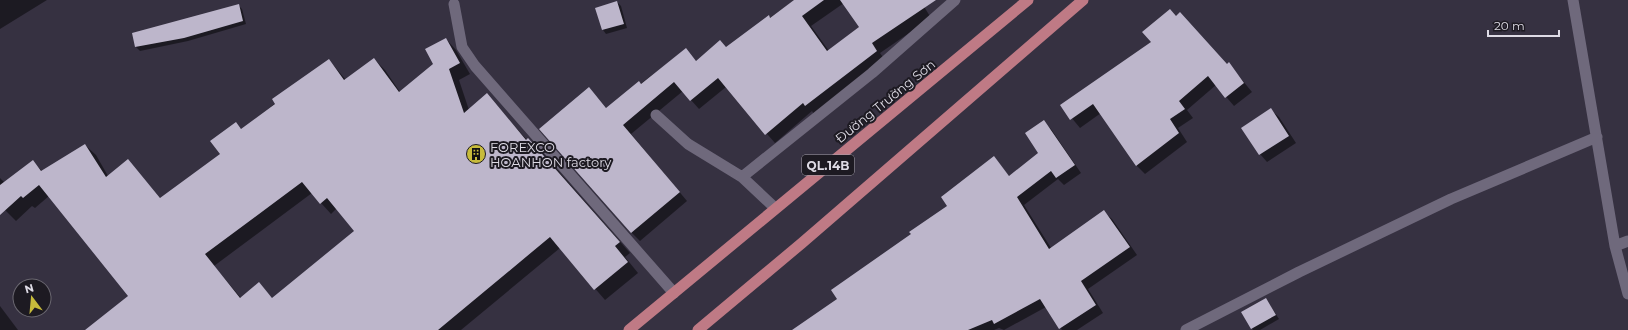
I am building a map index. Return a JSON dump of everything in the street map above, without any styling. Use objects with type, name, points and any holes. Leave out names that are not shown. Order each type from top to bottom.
[{"type":"highway","name":"Đường Trường Sơn","points":[[629,330],[775,208],[938,76],[1028,0]]},
{"type":"highway","name":"QL.14B","points":[[698,330],[802,243],[1083,0]]},
{"type":"street","points":[[742,177],[872,73],[955,0]]},
{"type":"street","points":[[1573,0],[1615,246],[1628,294]]},
{"type":"street","points":[[454,4],[462,47],[475,66],[674,292]]},
{"type":"street","points":[[656,115],[688,144],[742,177],[775,208]]},
{"type":"street","points":[[1186,330],[1299,272],[1451,198],[1597,137]]},
{"type":"street","points":[[1615,246],[1628,241]]},
{"type":"building","points":[[794,0],[824,0],[802,16],[827,51],[859,27],[840,0],[936,0],[872,43],[877,51],[805,106],[803,103],[765,135],[718,78],[690,101],[674,82],[623,125],[680,192],[631,233],[539,129],[589,87],[606,108],[639,81],[641,84],[686,48],[696,61],[720,40],[726,47],[769,15],[770,18]]},
{"type":"building","points":[[617,1],[624,24],[602,30],[595,8]]},
{"type":"building","points":[[239,4],[243,21],[184,38],[135,47],[132,33]]},
{"type":"building","points":[[1170,9],[1176,16],[1180,12],[1227,64],[1229,62],[1244,83],[1225,98],[1208,76],[1179,101],[1185,109],[1170,119],[1179,133],[1136,166],[1093,104],[1070,120],[1060,105],[1151,42],[1142,32]]},
{"type":"building","points":[[446,38],[460,63],[449,69],[464,113],[487,93],[526,140],[528,138],[620,242],[615,246],[628,262],[594,290],[550,237],[438,330],[85,330],[128,296],[39,185],[23,198],[21,196],[0,215],[0,185],[33,160],[41,171],[85,144],[106,177],[128,159],[160,198],[220,154],[210,141],[236,122],[241,129],[275,104],[272,99],[329,59],[344,80],[374,58],[399,92],[433,64],[425,49]],"holes":[[[302,182],[320,204],[327,198],[354,231],[272,298],[259,282],[240,298],[205,254]]]},
{"type":"building","points":[[1271,108],[1289,136],[1259,155],[1241,128]]},
{"type":"building","points":[[1044,120],[1075,165],[1056,178],[1051,171],[1017,197],[1049,249],[1104,210],[1130,247],[1081,281],[1096,305],[1059,329],[1040,299],[994,324],[992,320],[968,330],[792,330],[837,299],[831,290],[911,234],[909,232],[947,206],[941,197],[994,156],[1009,176],[1038,153],[1025,133]]},
{"type":"building","points":[[1266,298],[1276,315],[1251,329],[1241,312]]},
{"type":"place","name":"FOREXCO HOANHON factory","points":[[476,154]]}]
